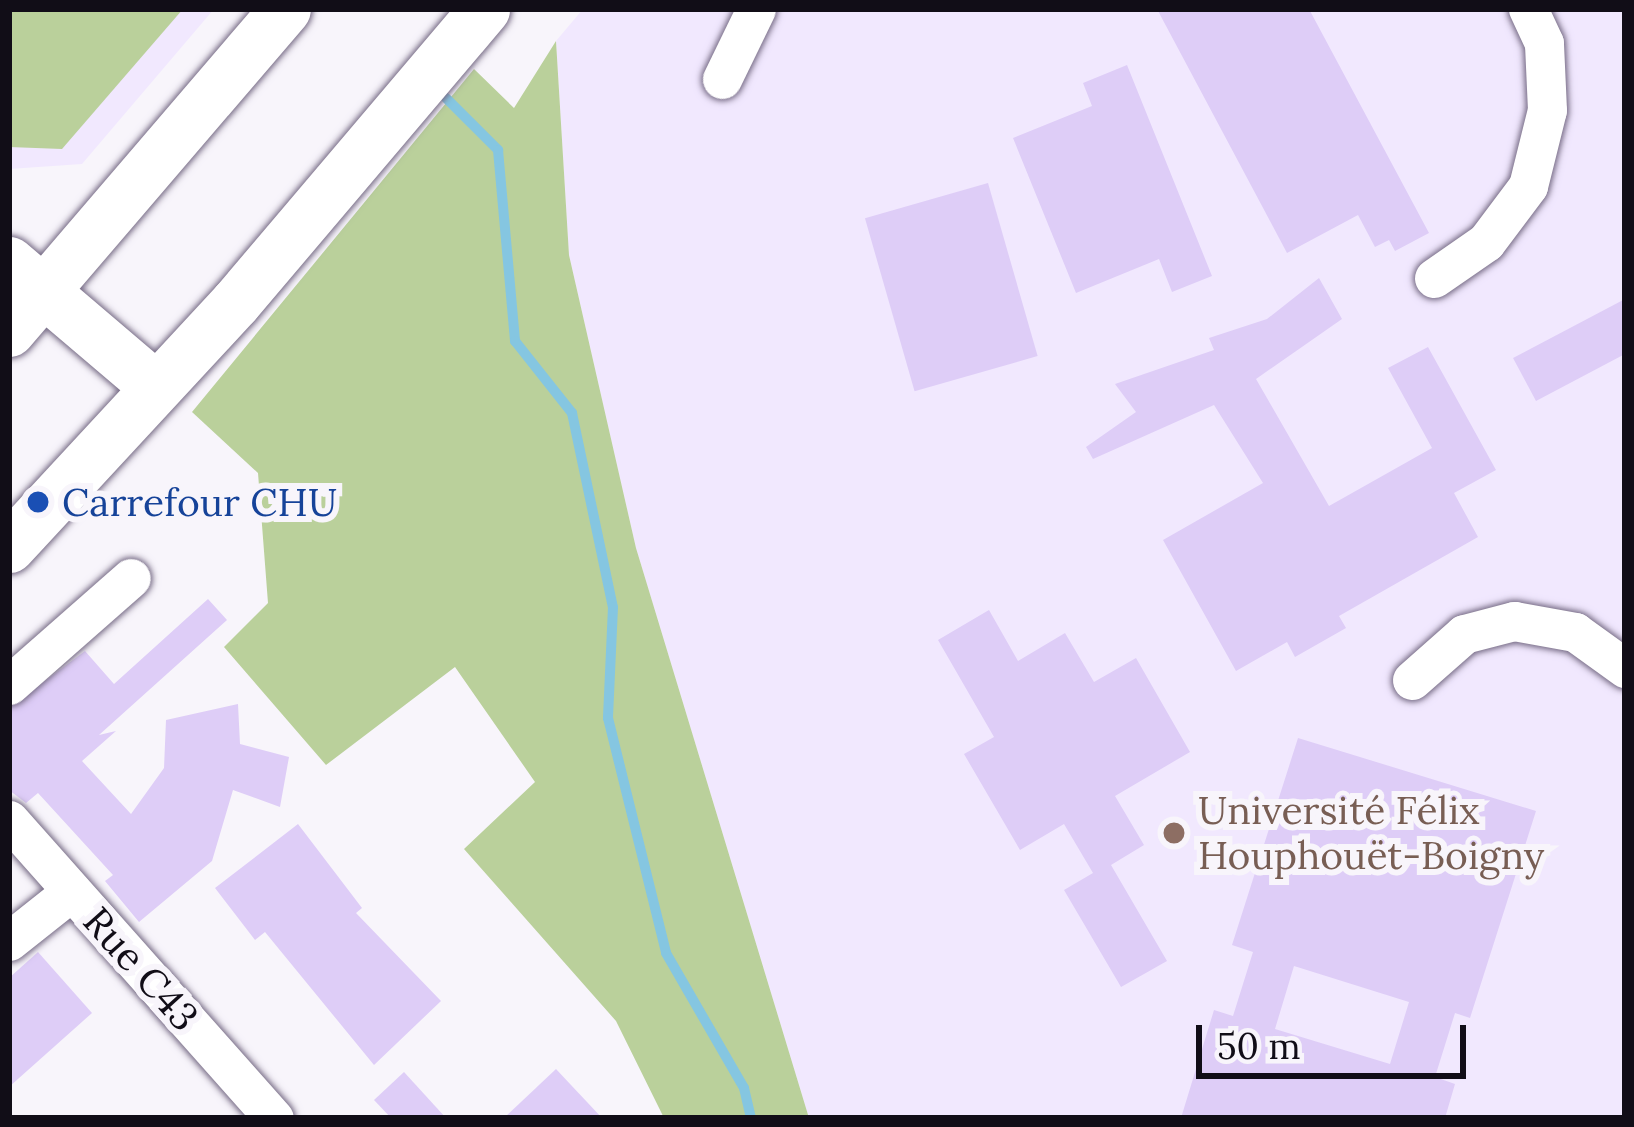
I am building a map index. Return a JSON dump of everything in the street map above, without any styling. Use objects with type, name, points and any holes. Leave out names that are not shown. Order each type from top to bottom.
[{"type":"main road","points":[[9,331],[26,277],[285,9]]},
{"type":"main road","points":[[9,547],[156,387],[484,9]]},
{"type":"main road","points":[[26,277],[156,387]]},
{"type":"street","points":[[722,79],[756,9]]},
{"type":"street","points":[[1434,278],[1486,242],[1528,186],[1547,110],[1544,43],[1528,9]]},
{"type":"street","points":[[9,685],[131,578]]},
{"type":"street","points":[[1412,680],[1464,634],[1514,621],[1575,632],[1625,668]]},
{"type":"street","name":"Rue C43","points":[[9,820],[274,1118]]},
{"type":"street","points":[[9,941],[73,891]]},
{"type":"shaded area","points":[[9,9],[214,9],[82,164],[9,169]]},
{"type":"shaded area","name":"Université Félix Houphouët-Boigny","points":[[583,9],[1625,9],[1625,1118],[809,1118],[636,548],[569,255],[556,41]]},
{"type":"green space","points":[[9,9],[183,9],[62,149],[9,147]]},
{"type":"green space","points":[[556,41],[569,255],[636,548],[809,1118],[664,1118],[616,1021],[464,849],[535,782],[455,667],[326,765],[224,647],[268,603],[258,473],[192,412],[474,69],[514,108]]},
{"type":"building","points":[[1157,9],[1309,9],[1429,233],[1395,251],[1389,240],[1375,247],[1358,215],[1287,253]]},
{"type":"building","points":[[1127,65],[1212,276],[1172,292],[1159,259],[1076,293],[1013,138],[1092,106],[1083,83]]},
{"type":"building","points":[[988,183],[1038,356],[915,391],[865,218]]},
{"type":"building","points":[[1319,278],[1342,319],[1256,379],[1329,506],[1432,448],[1388,368],[1428,347],[1496,470],[1454,493],[1478,537],[1339,616],[1346,628],[1295,657],[1287,642],[1236,671],[1163,540],[1263,483],[1214,405],[1093,459],[1086,447],[1136,412],[1115,384],[1214,350],[1209,338],[1267,319]]},
{"type":"building","points":[[1625,299],[1625,354],[1536,401],[1513,358]]},
{"type":"building","points":[[208,599],[227,620],[99,735],[116,731],[82,761],[131,814],[164,768],[166,720],[238,704],[240,744],[289,757],[280,807],[233,790],[212,861],[139,922],[105,881],[113,875],[38,793],[26,803],[9,790],[9,708],[85,651],[114,684]]},
{"type":"building","points":[[989,610],[1018,661],[1065,633],[1094,682],[1136,658],[1190,752],[1115,796],[1144,845],[1111,865],[1167,961],[1121,987],[1064,890],[1093,873],[1064,824],[1020,850],[964,754],[994,737],[938,640]]},
{"type":"building","points":[[1298,738],[1536,811],[1470,1018],[1455,1013],[1435,1077],[1455,1084],[1445,1118],[1181,1118],[1214,1010],[1233,1016],[1253,952],[1232,945]],"holes":[[[1294,966],[1409,1002],[1390,1064],[1275,1029]]]},
{"type":"building","points":[[298,824],[362,908],[356,913],[441,1001],[374,1065],[265,932],[255,940],[215,888]]},
{"type":"building","points":[[38,952],[92,1013],[9,1087],[9,978]]},
{"type":"building","points":[[556,1069],[602,1118],[504,1118]]},
{"type":"building","points":[[404,1072],[446,1118],[391,1118],[374,1100]]},
{"type":"waterway","points":[[446,98],[498,150],[515,341],[572,413],[613,607],[608,718],[666,953],[744,1088],[751,1118]]},
{"type":"place","name":"Carrefour CHU","points":[[38,502]]},
{"type":"place","name":"Université Félix Houphouët-Boigny","points":[[1174,833]]}]
